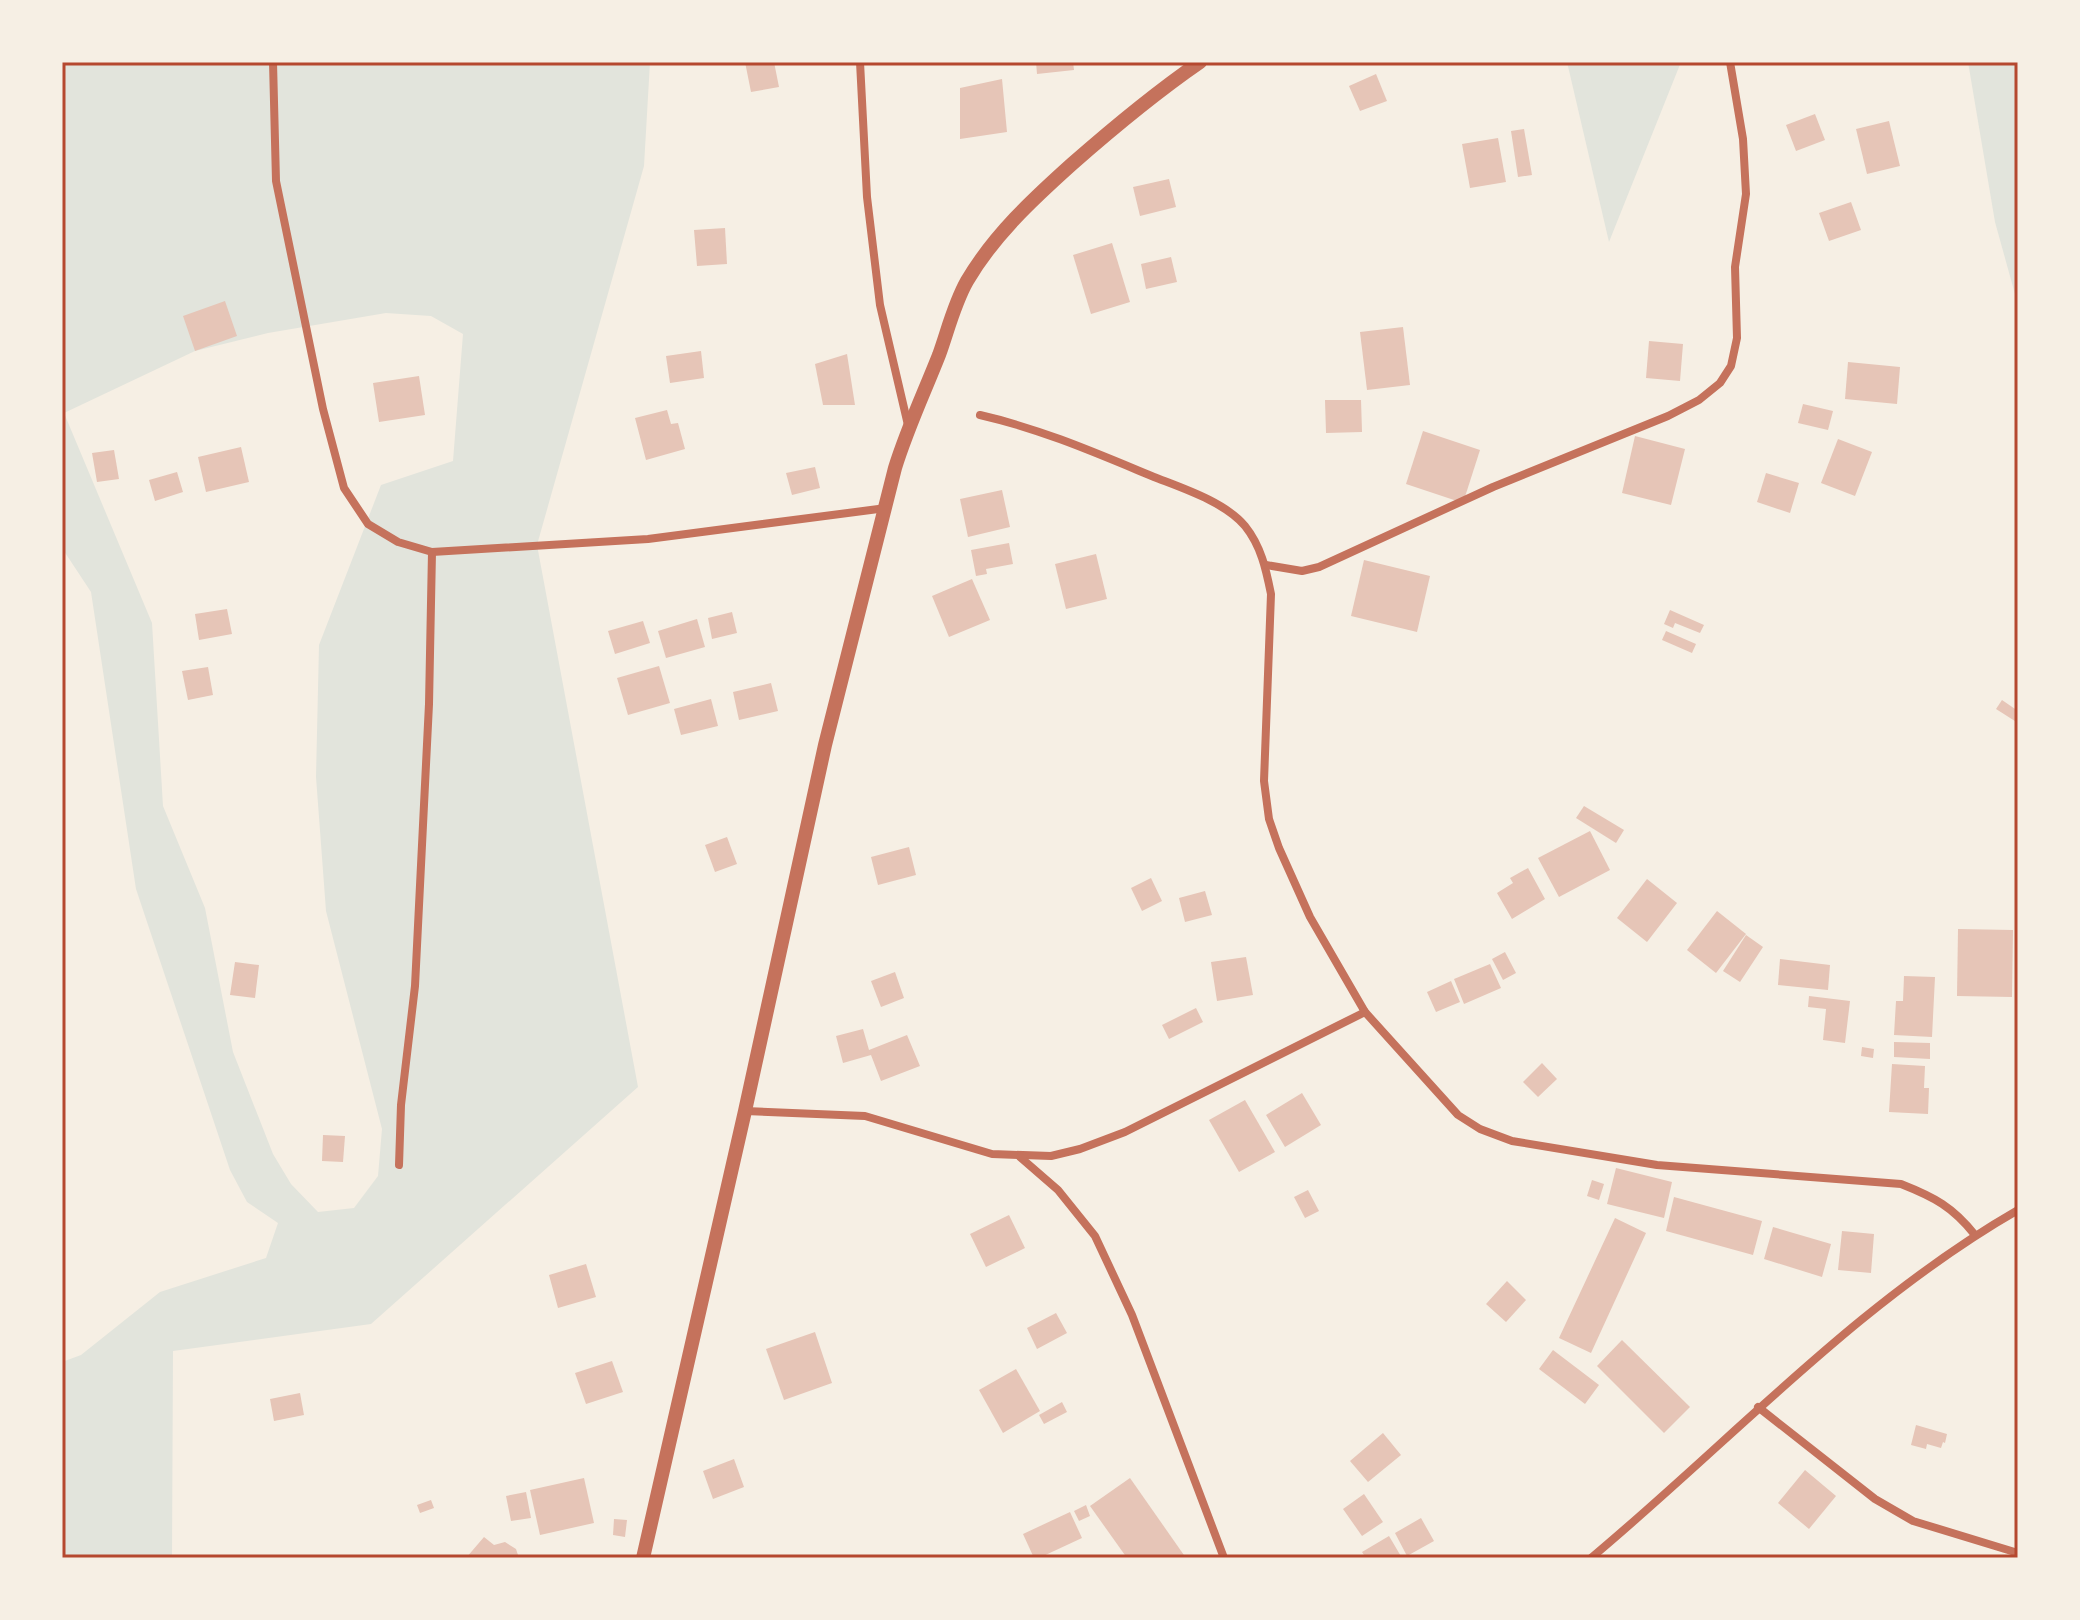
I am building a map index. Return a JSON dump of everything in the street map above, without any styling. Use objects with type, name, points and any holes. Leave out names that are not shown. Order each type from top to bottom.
[{"type":"street","points":[[273,62],[276,181],[320,394],[344,488],[368,524],[398,542],[432,552],[648,539],[886,508]]},
{"type":"street","points":[[860,62],[867,197],[880,305],[908,426]]},
{"type":"street","points":[[643,1558],[825,745],[908,426],[957,303],[989,249],[1018,214],[1089,149],[1168,84],[1200,62]]},
{"type":"street","points":[[1266,565],[1302,571],[1319,567],[1493,487],[1668,416],[1699,400],[1720,383],[1731,366],[1737,338],[1735,267],[1746,194],[1743,139],[1730,62]]},
{"type":"street","points":[[980,415],[1042,431],[1194,492],[1243,523],[1257,543],[1266,565],[1271,594],[1264,781],[1269,819],[1279,848],[1310,917],[1365,1012],[1458,1115],[1480,1129],[1512,1141],[1709,1171],[1840,1177],[1901,1184],[1928,1194],[1957,1212],[1975,1235]]},
{"type":"street","points":[[399,1165],[401,1105],[415,986],[429,704],[432,552]]},
{"type":"street","points":[[745,1111],[865,1116],[992,1154],[1051,1156],[1125,1132],[1365,1012]]},
{"type":"street","points":[[1019,1157],[1058,1190],[1095,1236],[1132,1315],[1224,1558]]},
{"type":"street","points":[[1591,1558],[1838,1339],[1975,1235],[2018,1210]]},
{"type":"street","points":[[1758,1407],[1875,1499],[1913,1521],[2018,1553]]},
{"type":"shaded area","points":[[62,62],[650,62],[644,166],[537,545],[638,1087],[371,1324],[173,1351],[172,1558],[62,1558],[62,1362],[81,1355],[160,1292],[266,1258],[278,1223],[247,1202],[230,1170],[136,889],[91,592],[62,548]],"holes":[[[386,313],[431,316],[463,334],[453,461],[381,485],[319,645],[316,777],[326,911],[382,1129],[378,1176],[354,1208],[318,1212],[291,1184],[273,1154],[233,1052],[205,908],[163,806],[152,623],[64,413],[195,351],[268,333]]]},
{"type":"shaded area","points":[[1567,62],[1681,62],[1609,242]]},
{"type":"shaded area","points":[[1968,62],[2018,62],[2018,305],[1995,222]]},
{"type":"building","points":[[745,62],[774,62],[779,87],[751,92]]},
{"type":"building","points":[[1036,62],[1073,62],[1074,70],[1037,74]]},
{"type":"building","points":[[1376,74],[1387,101],[1360,111],[1349,86]]},
{"type":"building","points":[[1002,79],[1007,132],[960,139],[960,88]]},
{"type":"building","points":[[1815,114],[1825,140],[1796,151],[1786,125]]},
{"type":"building","points":[[1889,121],[1900,166],[1867,174],[1856,129]]},
{"type":"building","points":[[1524,129],[1532,175],[1518,177],[1511,131]]},
{"type":"building","points":[[1498,138],[1506,182],[1470,188],[1462,144]]},
{"type":"building","points":[[1169,179],[1176,207],[1140,216],[1133,187]]},
{"type":"building","points":[[1851,202],[1861,230],[1829,241],[1819,213]]},
{"type":"building","points":[[725,228],[727,264],[697,266],[694,230]]},
{"type":"building","points":[[1112,243],[1130,302],[1091,314],[1073,255]]},
{"type":"building","points":[[1171,257],[1177,282],[1146,289],[1141,264]]},
{"type":"building","points":[[225,301],[237,336],[195,351],[183,316]]},
{"type":"building","points":[[1403,327],[1410,385],[1367,390],[1360,332]]},
{"type":"building","points":[[1649,341],[1683,344],[1680,381],[1646,378]]},
{"type":"building","points":[[701,351],[704,378],[670,383],[666,356]]},
{"type":"building","points":[[847,354],[855,405],[823,405],[815,364]]},
{"type":"building","points":[[1848,362],[1900,367],[1897,404],[1845,399]]},
{"type":"building","points":[[419,376],[425,415],[379,422],[373,383]]},
{"type":"building","points":[[1325,400],[1361,400],[1362,432],[1326,433]]},
{"type":"building","points":[[1803,404],[1833,411],[1828,430],[1798,423]]},
{"type":"building","points":[[667,410],[671,424],[678,423],[685,449],[646,460],[635,418]]},
{"type":"building","points":[[1423,431],[1480,450],[1463,503],[1406,484]]},
{"type":"building","points":[[1635,436],[1685,449],[1671,505],[1622,493]]},
{"type":"building","points":[[1838,439],[1872,452],[1855,496],[1821,483]]},
{"type":"building","points":[[241,447],[249,482],[206,492],[198,457]]},
{"type":"building","points":[[114,450],[119,479],[97,482],[92,453]]},
{"type":"building","points":[[815,467],[820,488],[792,495],[786,473]]},
{"type":"building","points":[[177,472],[183,492],[155,501],[149,480]]},
{"type":"building","points":[[1766,473],[1799,483],[1790,513],[1757,502]]},
{"type":"building","points":[[1002,490],[1010,527],[968,537],[960,499]]},
{"type":"building","points":[[1009,543],[1013,564],[986,569],[987,574],[976,576],[971,550]]},
{"type":"building","points":[[1096,554],[1107,599],[1066,609],[1055,564]]},
{"type":"building","points":[[1364,560],[1430,576],[1417,632],[1351,616]]},
{"type":"building","points":[[972,579],[990,620],[949,637],[932,596]]},
{"type":"building","points":[[227,609],[232,634],[199,640],[195,614]]},
{"type":"building","points":[[1670,610],[1704,625],[1700,633],[1675,623],[1673,628],[1664,624]]},
{"type":"building","points":[[732,612],[737,633],[712,639],[708,618]]},
{"type":"building","points":[[697,619],[705,647],[666,658],[658,631]]},
{"type":"building","points":[[643,621],[650,643],[615,654],[608,631]]},
{"type":"building","points":[[1666,631],[1696,644],[1692,653],[1662,640]]},
{"type":"building","points":[[659,666],[670,703],[628,715],[617,678]]},
{"type":"building","points":[[208,667],[213,695],[188,700],[182,671]]},
{"type":"building","points":[[771,683],[778,711],[739,720],[733,692]]},
{"type":"building","points":[[711,699],[718,726],[681,735],[674,709]]},
{"type":"building","points":[[2002,700],[2018,711],[2018,723],[1996,709]]},
{"type":"building","points":[[1584,806],[1624,830],[1616,843],[1576,818]]},
{"type":"building","points":[[1590,831],[1610,870],[1559,897],[1538,858]]},
{"type":"building","points":[[727,837],[737,864],[715,872],[705,845]]},
{"type":"building","points":[[909,847],[916,875],[878,885],[871,857]]},
{"type":"building","points":[[1528,868],[1545,899],[1512,919],[1497,893],[1513,883],[1510,878]]},
{"type":"building","points":[[1151,878],[1162,901],[1142,911],[1131,888]]},
{"type":"building","points":[[1647,879],[1677,903],[1647,942],[1617,918]]},
{"type":"building","points":[[1205,891],[1212,915],[1185,922],[1179,898]]},
{"type":"building","points":[[1717,911],[1746,934],[1716,973],[1687,950]]},
{"type":"building","points":[[1958,929],[2013,930],[2012,997],[1957,996]]},
{"type":"building","points":[[1746,935],[1763,947],[1740,982],[1723,971]]},
{"type":"building","points":[[1505,952],[1516,973],[1503,980],[1492,959]]},
{"type":"building","points":[[1246,957],[1253,995],[1217,1001],[1211,962]]},
{"type":"building","points":[[1780,959],[1830,965],[1828,990],[1778,985]]},
{"type":"building","points":[[235,962],[259,965],[255,998],[230,995]]},
{"type":"building","points":[[1490,964],[1501,988],[1464,1004],[1454,979]]},
{"type":"building","points":[[895,972],[904,998],[881,1007],[871,981]]},
{"type":"building","points":[[1904,976],[1935,977],[1932,1037],[1894,1035],[1896,1001],[1903,1001]]},
{"type":"building","points":[[1451,981],[1460,1002],[1436,1012],[1427,992]]},
{"type":"building","points":[[1809,996],[1850,1001],[1845,1043],[1823,1040],[1826,1009],[1808,1007]]},
{"type":"building","points":[[1196,1008],[1203,1022],[1169,1039],[1162,1025]]},
{"type":"building","points":[[863,1029],[869,1050],[907,1035],[920,1066],[881,1081],[871,1055],[843,1063],[836,1036]]},
{"type":"building","points":[[1894,1042],[1930,1043],[1930,1059],[1894,1057]]},
{"type":"building","points":[[1862,1047],[1874,1049],[1873,1058],[1861,1056]]},
{"type":"building","points":[[1542,1063],[1557,1079],[1538,1097],[1523,1082]]},
{"type":"building","points":[[1892,1064],[1925,1066],[1924,1088],[1929,1088],[1928,1114],[1889,1112]]},
{"type":"building","points":[[1302,1093],[1321,1125],[1285,1147],[1266,1115]]},
{"type":"building","points":[[1245,1100],[1275,1152],[1239,1172],[1209,1120]]},
{"type":"building","points":[[323,1135],[345,1136],[343,1162],[322,1161]]},
{"type":"building","points":[[1616,1168],[1672,1182],[1664,1218],[1607,1204]]},
{"type":"building","points":[[1592,1180],[1604,1184],[1599,1200],[1587,1196]]},
{"type":"building","points":[[1308,1190],[1319,1211],[1305,1218],[1294,1197]]},
{"type":"building","points":[[1674,1197],[1762,1221],[1753,1255],[1666,1231]]},
{"type":"building","points":[[1009,1215],[1025,1248],[986,1267],[970,1234]]},
{"type":"building","points":[[1615,1218],[1646,1233],[1591,1353],[1559,1338]]},
{"type":"building","points":[[1773,1227],[1831,1244],[1822,1277],[1764,1259]]},
{"type":"building","points":[[1842,1231],[1874,1234],[1871,1273],[1838,1270]]},
{"type":"building","points":[[586,1264],[596,1297],[558,1308],[549,1275]]},
{"type":"building","points":[[1507,1281],[1526,1300],[1506,1322],[1486,1304]]},
{"type":"building","points":[[1056,1313],[1067,1333],[1037,1349],[1027,1328]]},
{"type":"building","points":[[815,1332],[832,1383],[784,1400],[766,1349]]},
{"type":"building","points":[[1622,1340],[1690,1407],[1664,1433],[1597,1366]]},
{"type":"building","points":[[1553,1350],[1599,1385],[1585,1404],[1539,1369]]},
{"type":"building","points":[[612,1361],[623,1392],[586,1404],[575,1373]]},
{"type":"building","points":[[1016,1369],[1040,1411],[1003,1433],[979,1390]]},
{"type":"building","points":[[300,1393],[304,1415],[274,1421],[270,1399]]},
{"type":"building","points":[[1062,1402],[1067,1412],[1044,1424],[1039,1415]]},
{"type":"building","points":[[1916,1425],[1947,1434],[1945,1443],[1941,1448],[1927,1444],[1926,1449],[1911,1445]]},
{"type":"building","points":[[1383,1433],[1401,1455],[1368,1482],[1350,1461]]},
{"type":"building","points":[[734,1459],[744,1487],[713,1499],[703,1471]]},
{"type":"building","points":[[1805,1470],[1836,1496],[1809,1529],[1778,1503]]},
{"type":"building","points":[[584,1478],[594,1523],[540,1535],[530,1490]]},
{"type":"building","points":[[1130,1478],[1186,1558],[1127,1558],[1090,1506]]},
{"type":"building","points":[[526,1492],[531,1518],[511,1521],[506,1496]]},
{"type":"building","points":[[1364,1494],[1383,1522],[1362,1536],[1343,1509]]},
{"type":"building","points":[[431,1500],[434,1508],[420,1513],[417,1505]]},
{"type":"building","points":[[1086,1505],[1090,1516],[1079,1521],[1074,1511]]},
{"type":"building","points":[[1070,1512],[1082,1538],[1034,1558],[1023,1534]]},
{"type":"building","points":[[1421,1518],[1434,1541],[1407,1556],[1395,1533]]},
{"type":"building","points":[[614,1519],[627,1520],[625,1537],[613,1535]]},
{"type":"building","points":[[1389,1536],[1402,1558],[1366,1558],[1362,1552]]},
{"type":"building","points":[[484,1537],[494,1545],[505,1542],[516,1549],[519,1558],[466,1558]]}]
